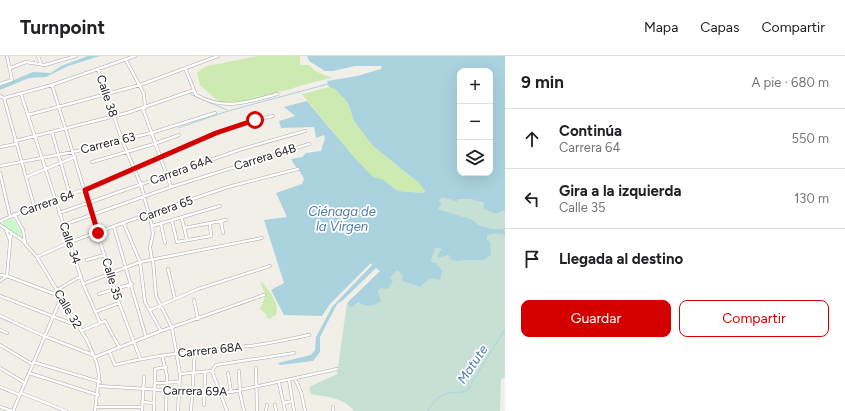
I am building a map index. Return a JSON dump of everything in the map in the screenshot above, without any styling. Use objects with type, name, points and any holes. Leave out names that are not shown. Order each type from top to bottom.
[{"type":"street","points":[[0,84],[12,80],[7,56]]},
{"type":"street","points":[[38,56],[41,64]]},
{"type":"street","points":[[10,68],[26,62],[41,64],[76,56]]},
{"type":"street","points":[[0,96],[4,98],[52,85],[135,56]]},
{"type":"street","points":[[28,115],[140,85],[218,56]]},
{"type":"street","points":[[126,60],[144,94],[144,108],[154,144],[171,187]]},
{"type":"street","points":[[185,68],[198,96],[229,105],[277,94]]},
{"type":"street","name":"Calle 38","points":[[98,69],[113,117],[141,185],[152,226],[150,247],[156,296],[172,328],[175,353],[180,374],[178,411]]},
{"type":"street","name":"Calle 35","points":[[52,85],[114,289],[140,358]]},
{"type":"street","points":[[0,147],[65,128],[144,108],[194,90]]},
{"type":"street","name":"Calle 34","points":[[21,94],[63,225],[84,284],[100,322]]},
{"type":"street","points":[[4,98],[15,143],[34,206]]},
{"type":"street","name":"Carrera 63","points":[[0,166],[73,152],[151,133],[215,113]]},
{"type":"street","name":"Carrera 64","points":[[0,221],[34,206],[85,190],[135,170],[216,133],[255,120],[273,116]]},
{"type":"street","name":"Carrera 64A","points":[[59,213],[89,204],[242,149],[305,131]]},
{"type":"street","points":[[52,132],[70,195]]},
{"type":"street","points":[[92,162],[179,135]]},
{"type":"street","name":"Carrera 64B","points":[[63,225],[93,216],[171,187],[309,144]]},
{"type":"street","points":[[26,177],[75,157]]},
{"type":"street","name":"Carrera 65","points":[[37,257],[70,242],[114,228],[148,214],[228,188],[298,169]]},
{"type":"street","points":[[0,173],[10,216]]},
{"type":"street","points":[[152,226],[220,206]]},
{"type":"street","name":"Calle 32","points":[[14,214],[23,230],[26,243],[37,257],[57,290],[94,356],[100,382],[95,411]]},
{"type":"street","points":[[182,218],[187,240]]},
{"type":"street","points":[[184,228],[226,220]]},
{"type":"street","points":[[172,221],[176,242],[211,236],[210,224]]},
{"type":"street","points":[[221,221],[223,233]]},
{"type":"street","points":[[124,224],[140,262],[145,302],[161,331]]},
{"type":"street","points":[[161,224],[165,243]]},
{"type":"street","points":[[0,225],[26,243]]},
{"type":"street","points":[[5,228],[10,241]]},
{"type":"street","points":[[114,228],[132,284],[146,337]]},
{"type":"street","points":[[0,281],[7,276],[11,232]]},
{"type":"street","points":[[84,284],[140,262],[262,238]]},
{"type":"street","points":[[87,260],[104,255]]},
{"type":"street","points":[[150,310],[232,277],[270,266]]},
{"type":"street","points":[[168,269],[175,299]]},
{"type":"street","points":[[0,275],[7,276],[61,297],[13,411],[0,407]]},
{"type":"street","points":[[57,290],[81,276]]},
{"type":"street","points":[[99,294],[132,284]]},
{"type":"street","points":[[0,316],[94,356],[264,295]]},
{"type":"street","points":[[0,296],[78,326]]},
{"type":"street","points":[[194,300],[198,319]]},
{"type":"street","points":[[95,312],[119,303]]},
{"type":"street","points":[[81,331],[104,320],[106,321],[119,347]]},
{"type":"street","points":[[0,330],[7,333]]},
{"type":"street","name":"Carrera 68A","points":[[108,351],[115,365],[140,358],[250,346],[309,335]]},
{"type":"street","points":[[0,345],[33,363],[100,382]]},
{"type":"street","points":[[191,411],[195,373],[195,351]]},
{"type":"street","points":[[180,374],[212,371],[218,364],[294,353]]},
{"type":"street","points":[[162,355],[166,367],[166,411]]},
{"type":"street","points":[[154,411],[155,369],[166,367]]},
{"type":"street","points":[[0,368],[25,383]]},
{"type":"street","points":[[256,368],[257,411]]},
{"type":"street","name":"Carrera 69A","points":[[99,386],[218,393],[279,383],[337,369]]},
{"type":"street","points":[[212,371],[218,393],[227,411]]},
{"type":"street","points":[[240,371],[244,411]]},
{"type":"street","points":[[204,405],[206,372]]},
{"type":"street","points":[[29,373],[98,395]]},
{"type":"street","points":[[228,373],[231,392]]},
{"type":"street","points":[[96,407],[142,409],[144,377]]},
{"type":"street","points":[[295,379],[301,392],[305,411]]},
{"type":"street","points":[[289,380],[294,411]]},
{"type":"street","points":[[155,383],[179,382]]},
{"type":"street","points":[[279,383],[285,411]]},
{"type":"street","points":[[0,387],[66,411]]},
{"type":"street","points":[[284,403],[292,401]]},
{"type":"street","points":[[142,402],[154,403]]},
{"type":"street","points":[[266,411],[268,405]]},
{"type":"street","points":[[276,405],[276,411]]},
{"type":"green space","points":[[258,56],[300,56],[300,65],[309,65],[315,71],[332,78],[259,98],[232,103],[219,101],[200,85],[197,72],[207,66]]},
{"type":"green space","points":[[329,87],[335,89],[348,103],[354,121],[373,146],[419,183],[425,191],[424,193],[398,191],[382,179],[373,177],[354,157],[302,94]]},
{"type":"green space","points":[[442,197],[457,202],[458,199],[469,198],[483,204],[496,214],[505,210],[505,229],[493,229],[479,225],[471,219],[438,209],[442,205],[439,201]]},
{"type":"green space","points":[[13,218],[22,233],[23,239],[0,224]]},
{"type":"green space","points":[[492,234],[505,235],[505,378],[501,379],[500,411],[354,411],[350,406],[340,400],[311,394],[309,387],[337,374],[347,303],[351,308],[360,302],[380,301],[378,291],[395,272],[399,271],[403,275],[401,281],[421,287],[428,279],[434,278],[431,262],[435,248],[442,249],[438,258],[449,255],[463,261],[483,260],[487,236]]},
{"type":"green space","points":[[262,282],[271,293],[275,302],[277,311],[276,315],[271,317],[272,319],[267,318],[266,314],[260,309],[266,295],[261,284]]},
{"type":"water","points":[[88,56],[100,56],[68,66],[46,77],[29,78],[0,90],[0,86],[33,72],[51,73],[61,66]]},
{"type":"water","name":"Ciénaga de la Virgen","points":[[307,56],[505,56],[505,210],[496,214],[484,209],[483,203],[471,199],[458,199],[457,202],[442,197],[439,201],[442,205],[438,209],[471,219],[479,225],[493,229],[505,229],[505,235],[492,234],[487,236],[487,240],[490,242],[491,255],[483,260],[454,261],[450,259],[449,255],[438,258],[438,254],[442,249],[435,248],[431,262],[436,263],[442,271],[440,280],[429,280],[421,287],[401,281],[403,275],[398,271],[395,272],[390,278],[393,281],[388,289],[381,288],[378,291],[381,301],[370,306],[359,302],[351,308],[347,303],[380,271],[376,268],[337,304],[320,337],[320,352],[313,361],[280,365],[278,363],[311,355],[315,350],[316,337],[332,307],[372,265],[371,263],[330,304],[322,316],[284,315],[271,290],[284,283],[264,220],[287,217],[276,193],[302,184],[304,179],[291,159],[302,157],[306,153],[321,151],[325,138],[324,135],[316,138],[314,127],[281,128],[279,121],[295,116],[284,107],[307,101],[354,157],[373,177],[382,179],[398,191],[424,193],[425,191],[419,183],[373,146],[354,121],[348,103],[335,89],[329,87],[327,81],[357,76],[381,69],[382,66],[355,66],[333,71],[325,71],[309,61]]},
{"type":"waterway","points":[[178,128],[228,111],[328,84]]},
{"type":"waterway","points":[[190,94],[227,110]]},
{"type":"waterway","name":"Matute","points":[[428,411],[435,400],[439,397],[453,392],[466,392],[505,329]]},
{"type":"route","points":[[98,233],[85,190],[135,170],[216,133],[255,120]]}]
